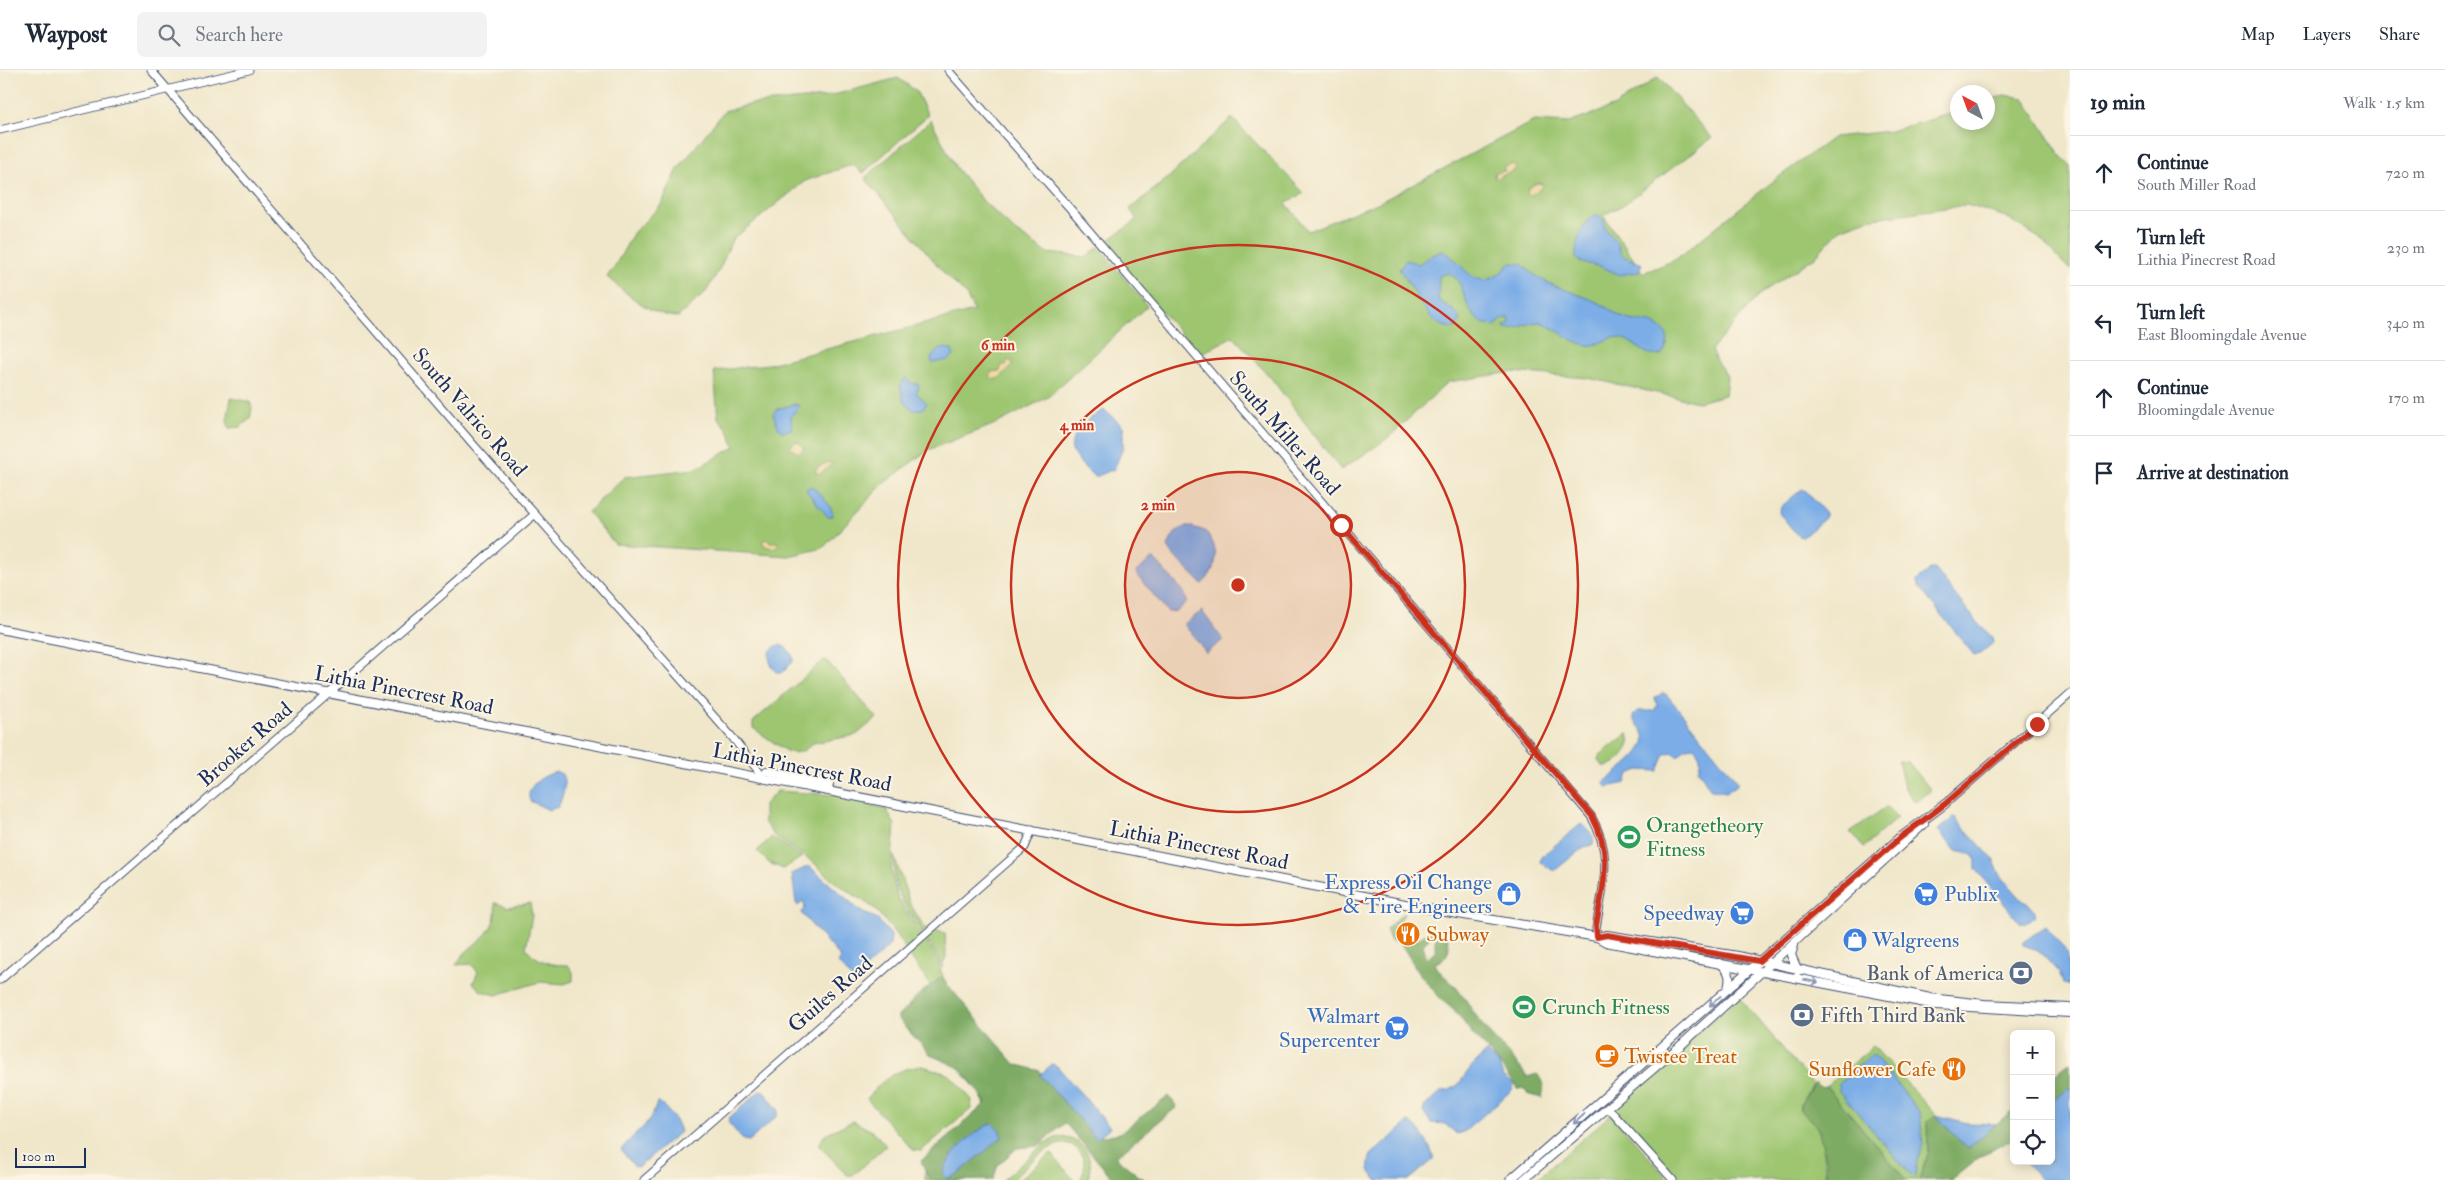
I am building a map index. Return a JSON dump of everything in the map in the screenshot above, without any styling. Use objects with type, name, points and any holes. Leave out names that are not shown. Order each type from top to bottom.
[{"type":"main road","name":"Lithia Pinecrest Road","points":[[0,629],[765,774],[844,793],[1446,912],[1597,937],[1606,942],[1751,968],[1936,1005],[2070,1013]]},
{"type":"main road","points":[[1523,1180],[1609,1108],[1794,944],[1945,804]]},
{"type":"main road","points":[[1510,1180],[1600,1099],[1901,837],[1945,804]]},
{"type":"main road","name":"Lithia Pinecrest Road","points":[[1597,937],[1607,935],[1759,961],[1798,971],[1941,1000],[2070,1008]]},
{"type":"main road","points":[[1794,944],[1791,955],[1798,971]]},
{"type":"main road","points":[[1720,963],[1727,968],[1730,976],[1728,989]]},
{"type":"main road","points":[[1600,1099],[1609,1108]]},
{"type":"street","name":"South Valrico Road","points":[[151,70],[535,514],[765,774]]},
{"type":"street","points":[[0,130],[249,70]]},
{"type":"street","name":"South Miller Road","points":[[948,70],[1062,199],[1592,816],[1600,831],[1606,859],[1596,926],[1597,937]]},
{"type":"street","name":"Brooker Road","points":[[0,980],[535,514]]},
{"type":"street","points":[[1945,804],[2070,694]]},
{"type":"street","name":"Guiles Road","points":[[644,1180],[1025,847],[1032,830]]},
{"type":"street","points":[[1609,1108],[1673,1180]]},
{"type":"green space","points":[[1658,77],[1712,138],[1623,205],[1603,215],[1643,273],[1675,260],[1776,179],[1834,137],[1890,131],[1950,114],[1950,130],[1995,130],[1995,98],[2004,95],[2024,98],[2061,156],[2070,166],[2070,270],[2039,238],[2006,217],[1967,205],[1867,219],[1840,229],[1815,257],[1760,294],[1712,349],[1715,359],[1727,376],[1725,395],[1698,402],[1588,378],[1512,372],[1448,382],[1388,438],[1341,470],[1271,378],[1233,336],[1199,355],[1103,244],[1137,220],[1130,209],[1169,177],[1232,118],[1304,193],[1286,203],[1308,231],[1380,202],[1534,121],[1569,123],[1615,106]]},
{"type":"green space","points":[[898,78],[916,91],[928,115],[862,174],[854,164],[805,181],[732,240],[720,268],[706,292],[678,317],[658,313],[640,303],[607,277],[634,232],[661,205],[678,169],[724,111],[752,104],[826,97]]},
{"type":"green space","points":[[931,120],[956,168],[984,202],[1015,231],[1047,253],[1085,257],[1099,247],[1147,306],[1048,397],[998,423],[928,450],[884,483],[823,548],[789,556],[615,544],[588,512],[624,477],[695,469],[735,447],[727,428],[718,418],[714,371],[769,364],[974,311],[966,295],[944,273],[865,178]]},
{"type":"green space","points":[[231,398],[250,402],[252,408],[250,419],[240,427],[229,428],[227,421]]},
{"type":"green space","points":[[825,659],[877,718],[856,735],[813,743],[803,751],[794,753],[786,751],[753,728],[753,722]]},
{"type":"green space","points":[[1628,733],[1629,744],[1625,753],[1615,763],[1604,767],[1598,760],[1599,756]]},
{"type":"green space","points":[[1898,761],[1908,762],[1931,790],[1918,801],[1914,801],[1904,787]]},
{"type":"green space","points":[[777,791],[836,795],[886,809],[895,825],[891,870],[898,899],[935,955],[948,990],[985,1034],[993,1164],[988,1180],[925,1180],[925,1164],[986,1106],[978,1091],[955,1064],[926,1048],[905,1028],[908,1007],[914,998],[930,985],[892,929],[874,908],[832,880],[813,862],[775,837],[764,822],[764,804]]},
{"type":"green space","points":[[1886,807],[1897,818],[1864,847],[1850,832]]},
{"type":"green space","points":[[772,837],[802,857],[783,869],[769,863],[757,851]]},
{"type":"green space","points":[[894,856],[910,904],[925,928],[928,929],[923,933],[901,898],[895,879]]},
{"type":"green space","points":[[495,903],[509,907],[530,903],[532,916],[526,948],[540,960],[568,965],[573,972],[573,981],[564,984],[540,982],[496,995],[481,991],[473,983],[478,972],[471,964],[456,965],[493,924]]},
{"type":"green space","points":[[1403,913],[1404,915],[1393,926],[1395,931],[1401,931],[1404,940],[1415,940],[1430,930],[1434,930],[1434,934],[1423,945],[1427,959],[1435,952],[1435,941],[1438,936],[1441,934],[1448,939],[1449,947],[1447,954],[1443,959],[1435,963],[1437,967],[1459,991],[1484,1027],[1527,1077],[1537,1074],[1540,1077],[1544,1085],[1542,1098],[1527,1094],[1527,1091],[1522,1088],[1519,1089],[1488,1050],[1473,1035],[1457,1013],[1442,1000],[1419,973],[1401,944],[1390,940],[1386,929]]},
{"type":"green space","points":[[934,930],[945,933],[946,956],[942,968],[937,955],[926,938]]},
{"type":"green space","points":[[941,977],[1015,1064],[1040,1071],[1098,1137],[1120,1133],[1169,1096],[1177,1107],[1115,1157],[1144,1180],[1114,1180],[1065,1123],[1038,1146],[1017,1148],[998,1165],[993,1180],[930,1180],[921,1161],[986,1103],[962,1069],[931,1055],[897,1017]]},
{"type":"green space","points":[[1739,997],[1813,1084],[1800,1105],[1800,1110],[1816,1126],[1820,1134],[1824,1150],[1826,1180],[1678,1180],[1612,1105]]},
{"type":"green space","points":[[1873,1046],[1936,1115],[1927,1121],[1928,1153],[1919,1180],[1906,1180],[1826,1086]]},
{"type":"green space","points":[[2070,1062],[2070,1091],[2055,1104],[2055,1075]]},
{"type":"green space","points":[[923,1066],[950,1075],[972,1100],[971,1109],[921,1151],[913,1150],[867,1099],[878,1086],[891,1076],[906,1069]]},
{"type":"green space","points":[[1815,1082],[1820,1087],[1826,1086],[1906,1180],[1826,1180],[1826,1159],[1818,1127],[1800,1110],[1800,1105]]},
{"type":"green space","points":[[2010,1112],[2010,1140],[1981,1156],[1951,1180],[1919,1180],[1928,1153],[1927,1121],[1936,1115],[1967,1149]]},
{"type":"green space","points":[[1611,1114],[1669,1180],[1536,1180]]},
{"type":"green space","points":[[853,1121],[874,1132],[886,1146],[853,1175],[847,1175],[819,1145],[825,1134]]},
{"type":"green space","points":[[1055,1138],[1072,1140],[1079,1143],[1084,1149],[1090,1163],[1087,1180],[1080,1180],[1084,1167],[1081,1154],[1073,1146],[1065,1144],[1045,1151],[1012,1180],[1003,1180],[1044,1144]]},
{"type":"green space","points":[[1051,1153],[1074,1180],[1019,1180]]},
{"type":"sand","points":[[1511,164],[1516,166],[1515,170],[1495,179],[1494,173],[1505,171],[1503,167]]},
{"type":"sand","points":[[1537,183],[1542,184],[1543,187],[1529,196],[1527,189]]},
{"type":"sand","points":[[1008,360],[1012,362],[1012,366],[998,379],[992,379],[990,376],[991,372],[1000,371],[1002,365],[1006,365]]},
{"type":"sand","points":[[796,441],[803,446],[799,453],[789,448]]},
{"type":"sand","points":[[829,462],[832,464],[820,474],[815,472],[818,467]]},
{"type":"sand","points":[[766,539],[770,542],[778,542],[778,546],[772,548],[765,546],[762,541]]},
{"type":"water","points":[[1596,214],[1604,220],[1605,228],[1618,244],[1620,252],[1625,257],[1642,264],[1638,272],[1619,275],[1602,267],[1580,262],[1576,257],[1581,232],[1592,216]]},
{"type":"water","points":[[1442,251],[1477,279],[1492,278],[1511,263],[1522,264],[1548,283],[1601,304],[1624,318],[1652,323],[1666,334],[1666,348],[1661,355],[1656,356],[1620,338],[1611,338],[1596,344],[1587,345],[1539,322],[1512,329],[1503,327],[1510,323],[1509,318],[1503,319],[1495,326],[1483,323],[1475,318],[1460,284],[1455,277],[1448,273],[1439,276],[1438,300],[1456,312],[1460,320],[1456,328],[1445,327],[1429,315],[1399,270],[1406,260],[1419,264],[1430,256]]},
{"type":"water","points":[[945,348],[952,350],[954,356],[949,360],[932,363],[931,358],[937,351]]},
{"type":"water","points":[[906,378],[912,384],[918,384],[919,387],[916,393],[927,403],[923,409],[913,410],[904,401],[900,385]]},
{"type":"water","points":[[795,404],[800,406],[791,416],[792,429],[783,432],[779,429],[773,414],[777,409]]},
{"type":"water","points":[[1104,410],[1123,426],[1123,448],[1114,469],[1095,477],[1077,459],[1072,447],[1073,440],[1081,427]]},
{"type":"water","points":[[810,486],[825,500],[831,508],[833,516],[828,517],[808,493],[806,489]]},
{"type":"water","points":[[1802,489],[1806,491],[1825,513],[1825,518],[1803,537],[1798,536],[1779,513],[1781,507]]},
{"type":"water","points":[[1190,526],[1205,531],[1214,545],[1216,559],[1211,572],[1202,584],[1173,555],[1168,547],[1176,533],[1182,528]]},
{"type":"water","points":[[1153,558],[1184,592],[1187,602],[1178,611],[1168,612],[1137,575],[1136,572]]},
{"type":"water","points":[[1930,569],[1935,569],[1969,613],[1992,637],[1993,643],[1980,654],[1974,655],[1918,586],[1917,581]]},
{"type":"water","points":[[1202,611],[1223,640],[1206,653],[1184,624]]},
{"type":"water","points":[[780,645],[790,651],[793,659],[793,662],[782,673],[776,672],[769,656],[775,647]]},
{"type":"water","points":[[1663,693],[1667,695],[1737,781],[1737,785],[1727,792],[1711,790],[1698,769],[1700,758],[1694,747],[1686,748],[1678,756],[1672,752],[1665,754],[1658,771],[1639,770],[1629,774],[1626,783],[1607,787],[1603,783],[1630,762],[1642,748],[1644,735],[1633,715],[1637,711],[1654,711],[1657,705],[1655,698]]},
{"type":"water","points":[[557,772],[562,774],[564,782],[563,795],[558,807],[549,810],[530,801],[530,790],[533,786],[547,775]]},
{"type":"water","points":[[1954,817],[1993,859],[2001,876],[2035,912],[2034,917],[2026,923],[2020,923],[1976,869],[1976,860],[1971,854],[1956,851],[1938,830]]},
{"type":"water","points":[[1581,824],[1591,833],[1593,845],[1584,847],[1554,871],[1540,862],[1541,857]]},
{"type":"water","points":[[809,866],[863,913],[876,918],[891,935],[890,945],[853,980],[838,963],[841,958],[801,913],[805,908],[803,900],[798,906],[796,903],[792,874]]},
{"type":"water","points":[[2046,926],[2067,952],[2070,986],[2063,984],[2060,974],[2038,950],[2023,945],[2023,942]]},
{"type":"water","points":[[1486,1052],[1498,1063],[1503,1076],[1514,1084],[1513,1089],[1464,1132],[1457,1134],[1445,1124],[1431,1123],[1423,1112],[1424,1107],[1442,1091],[1450,1090],[1458,1085],[1472,1066]]},
{"type":"water","points":[[1871,1055],[1875,1056],[1920,1113],[1923,1145],[1917,1160],[1915,1176],[1911,1175],[1839,1091],[1839,1084]]},
{"type":"water","points":[[1052,1064],[1057,1066],[1110,1127],[1097,1139],[1040,1075]]},
{"type":"water","points":[[2070,1087],[2070,1180],[2041,1180],[2028,1165],[2055,1165],[2055,1100]]},
{"type":"water","points":[[761,1090],[764,1091],[778,1110],[777,1116],[749,1141],[743,1140],[728,1122],[730,1117]]},
{"type":"water","points":[[657,1102],[671,1115],[680,1132],[638,1167],[634,1166],[621,1150],[647,1123]]},
{"type":"water","points":[[1936,1115],[1967,1123],[1996,1124],[1967,1149]]},
{"type":"water","points":[[1409,1122],[1425,1139],[1433,1160],[1409,1180],[1377,1180],[1369,1169],[1371,1155]]},
{"type":"water","points":[[992,1123],[999,1129],[1002,1137],[958,1174],[947,1179],[943,1173],[950,1159],[970,1137]]},
{"type":"place","name":"Orangetheory Fitness","points":[[1629,837]]},
{"type":"place","name":"Express Oil Change & Tire Engineers","points":[[1509,894]]},
{"type":"place","name":"Publix","points":[[1926,894]]},
{"type":"place","name":"Speedway","points":[[1742,913]]},
{"type":"place","name":"Subway","points":[[1408,934]]},
{"type":"place","name":"Walgreens","points":[[1855,940]]},
{"type":"place","name":"Bank of America","points":[[2021,973]]},
{"type":"place","name":"Crunch Fitness","points":[[1524,1007]]},
{"type":"place","name":"Fifth Third Bank","points":[[1802,1015]]},
{"type":"place","name":"Walmart Supercenter","points":[[1397,1028]]},
{"type":"place","name":"Twistee Treat","points":[[1607,1056]]},
{"type":"place","name":"Sunflower Cafe","points":[[1954,1069]]},
{"type":"route","points":[[1341,525],[1592,816],[1600,831],[1606,859],[1596,926],[1597,937],[1607,935],[1759,961],[1901,837],[1945,804],[2037,724]]}]
